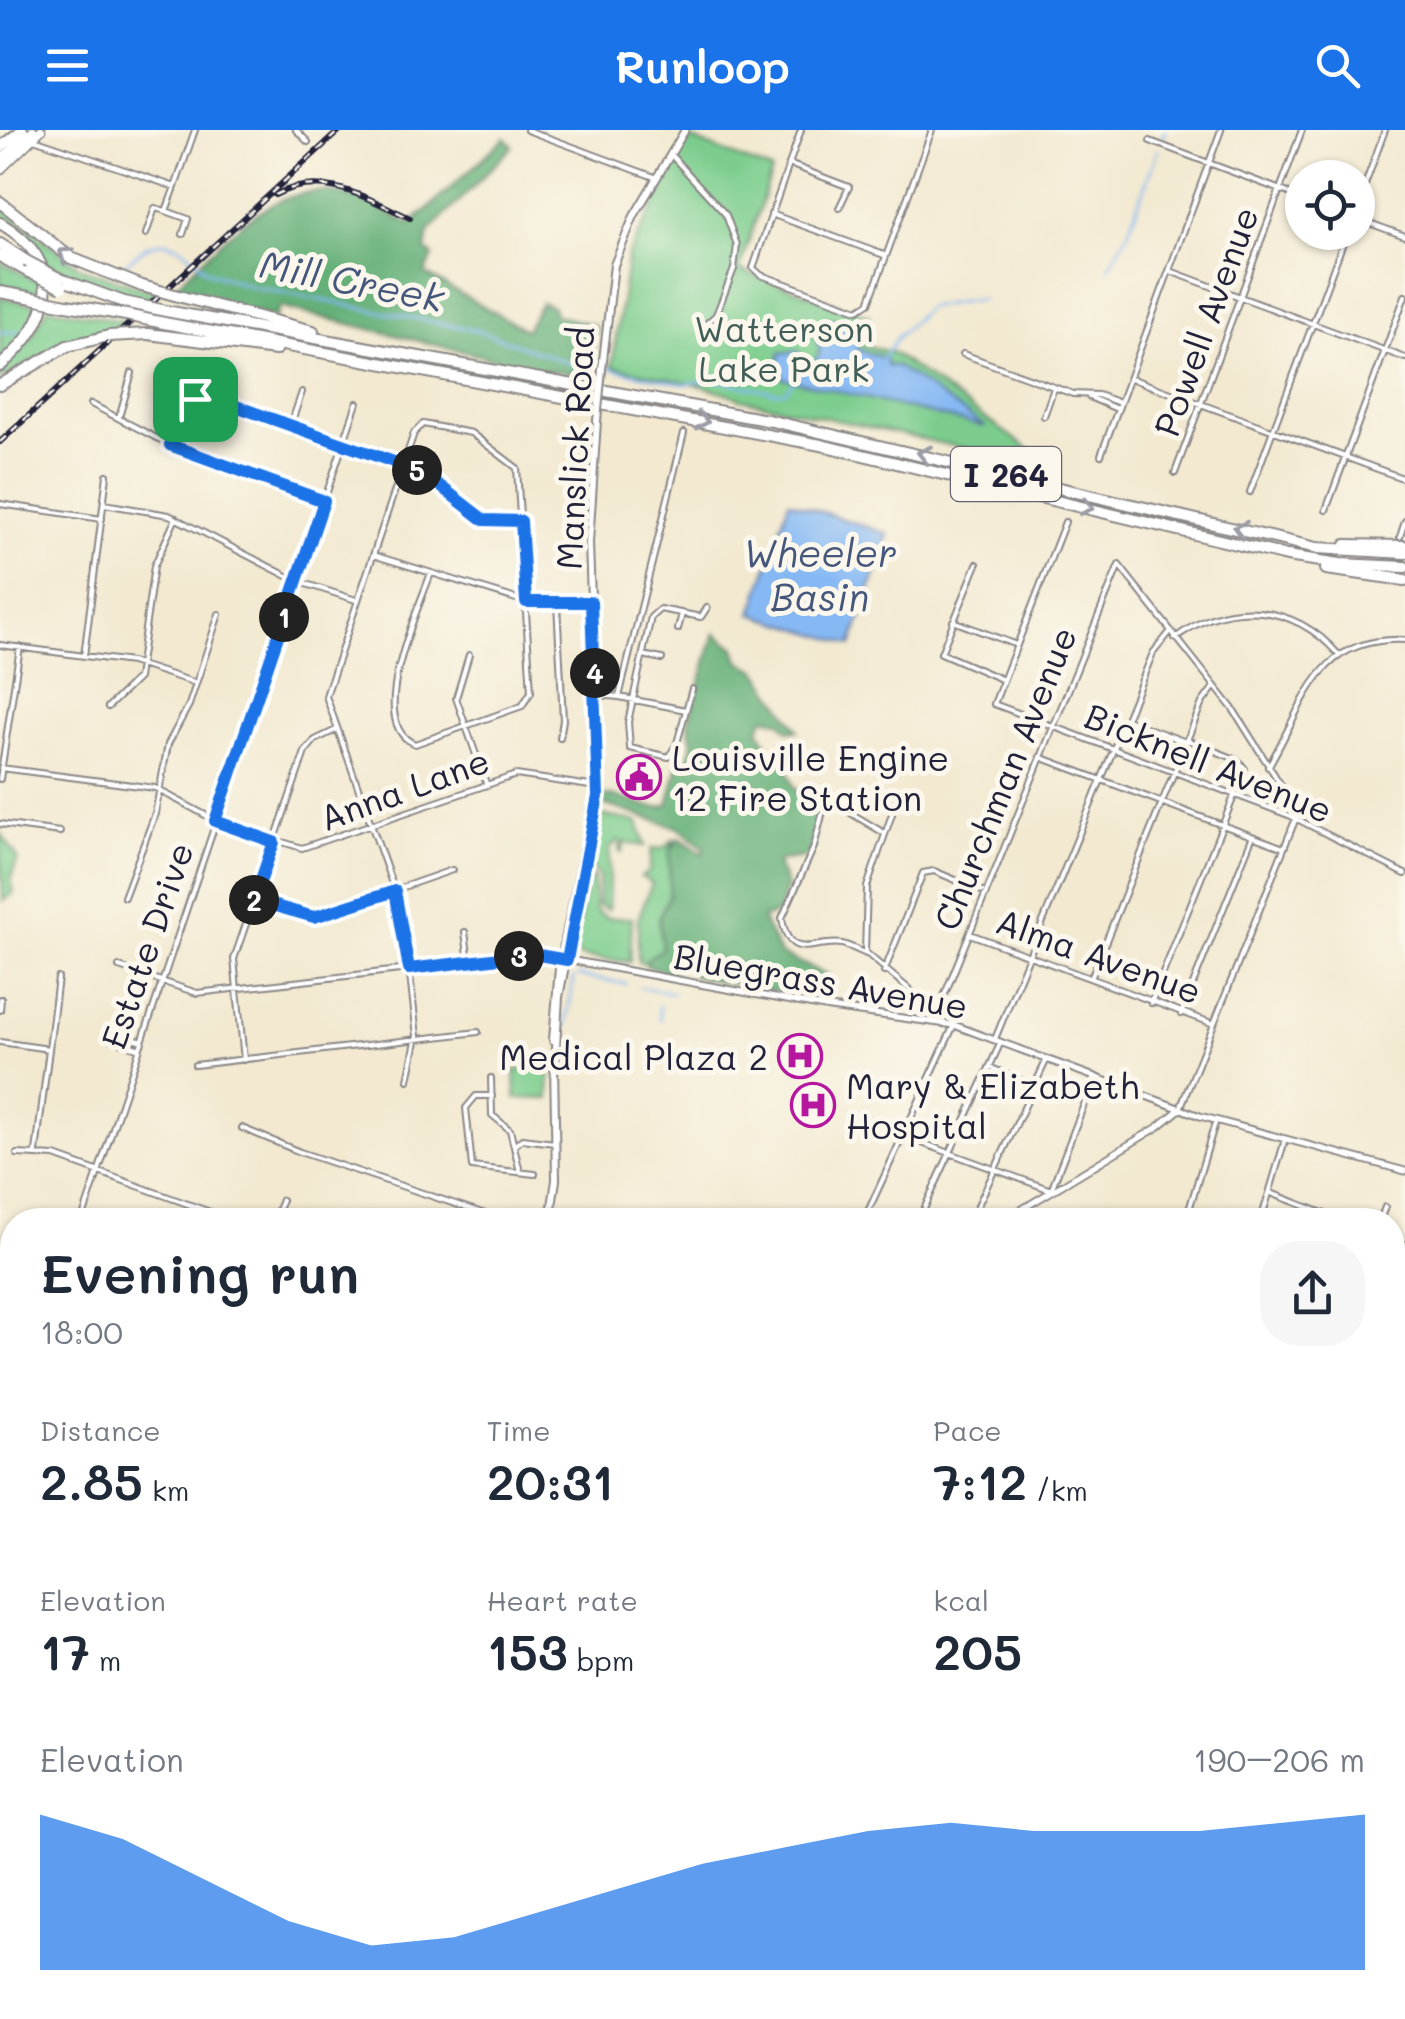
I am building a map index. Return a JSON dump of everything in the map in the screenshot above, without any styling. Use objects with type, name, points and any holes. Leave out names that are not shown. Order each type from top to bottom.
[{"type":"highway","points":[[0,148],[22,130]]},
{"type":"highway","points":[[0,202],[71,258],[142,286],[357,346]]},
{"type":"highway","points":[[0,223],[25,240],[37,255],[46,295],[36,326],[0,366]]},
{"type":"highway","name":"I 264","points":[[0,244],[27,267],[61,283],[165,317],[372,361],[821,445],[1287,556],[1340,564],[1405,567]]},
{"type":"highway","points":[[0,256],[27,267]]},
{"type":"highway","name":"I 264","points":[[0,292],[126,315],[165,317],[357,346],[772,421],[1338,550],[1403,546]]},
{"type":"highway","points":[[0,385],[67,346],[109,336],[148,334],[372,361]]},
{"type":"highway","points":[[1287,556],[1341,572],[1405,580]]},
{"type":"main road","points":[[0,161],[41,130]]},
{"type":"main road","name":"Manslick Road","points":[[553,1208],[559,997],[598,787],[589,496],[614,265],[634,216],[685,130]]},
{"type":"main road","points":[[0,170],[33,134]]},
{"type":"street","points":[[166,211],[194,130]]},
{"type":"street","points":[[296,130],[308,142]]},
{"type":"street","points":[[528,130],[657,178]]},
{"type":"street","points":[[801,130],[753,268],[764,276],[853,309],[864,308],[932,130]]},
{"type":"street","points":[[1100,456],[1220,130]]},
{"type":"street","name":"Powell Avenue","points":[[1176,474],[1302,130]]},
{"type":"street","points":[[1373,160],[1384,130]]},
{"type":"street","points":[[33,134],[175,187]]},
{"type":"street","points":[[1150,141],[1285,192]]},
{"type":"street","points":[[671,154],[726,215],[736,245],[734,269],[716,315],[700,329]]},
{"type":"street","points":[[790,164],[849,186],[840,208]]},
{"type":"street","points":[[146,234],[155,208],[188,219],[182,234]]},
{"type":"street","points":[[771,214],[886,256]]},
{"type":"street","points":[[1375,225],[1405,236]]},
{"type":"street","points":[[1250,492],[1340,250]]},
{"type":"street","points":[[1170,271],[1405,358]]},
{"type":"street","points":[[1326,510],[1405,296]]},
{"type":"street","points":[[963,354],[1054,388],[1119,406]]},
{"type":"street","points":[[118,418],[132,373]]},
{"type":"street","points":[[1130,378],[1405,480]]},
{"type":"street","points":[[1044,416],[1054,388]]},
{"type":"street","points":[[291,424],[302,392]]},
{"type":"street","points":[[170,445],[190,406],[202,394],[432,477],[478,518],[521,521]]},
{"type":"street","name":"Estate Drive","points":[[85,1208],[358,403]]},
{"type":"street","points":[[91,404],[170,445],[324,501]]},
{"type":"street","points":[[408,1080],[416,1040],[395,891],[336,730],[326,689],[420,424],[467,431],[514,462],[521,521],[529,700],[465,727],[409,742],[391,693],[431,573]]},
{"type":"street","points":[[619,697],[684,433]]},
{"type":"street","points":[[84,656],[108,474]]},
{"type":"street","points":[[0,504],[102,519]]},
{"type":"street","points":[[104,504],[176,518],[296,580],[356,600]]},
{"type":"street","points":[[108,707],[134,685],[154,566],[176,518]]},
{"type":"street","points":[[977,564],[941,653],[1001,679],[1066,522]]},
{"type":"street","points":[[1403,546],[1405,522]]},
{"type":"street","points":[[372,554],[526,602],[591,602]]},
{"type":"street","name":"Churchman Avenue","points":[[934,1022],[1119,565],[1172,635]]},
{"type":"street","points":[[557,604],[560,738]]},
{"type":"street","points":[[692,689],[668,757],[627,744],[632,700],[655,611],[701,618],[707,608]]},
{"type":"street","points":[[924,1208],[989,1067],[1029,956],[1158,642],[1206,616],[1246,611],[1311,629],[1338,654]]},
{"type":"street","points":[[124,897],[161,790],[168,744],[196,683],[219,614]]},
{"type":"street","points":[[678,630],[682,614]]},
{"type":"street","points":[[953,621],[1015,644]]},
{"type":"street","points":[[1023,1208],[1158,1127],[1180,1109],[1296,818],[1296,809],[1233,709],[1172,635]]},
{"type":"street","points":[[1268,768],[1316,678],[1338,654],[1368,641],[1405,640]]},
{"type":"street","points":[[0,645],[140,665],[196,683]]},
{"type":"street","points":[[0,778],[20,648]]},
{"type":"street","points":[[643,654],[662,659]]},
{"type":"street","points":[[468,655],[456,698],[486,784]]},
{"type":"street","name":"Bicknell Avenue","points":[[1001,679],[993,702],[1296,818],[1405,874]]},
{"type":"street","points":[[1090,978],[1206,695],[1214,687]]},
{"type":"street","points":[[597,695],[686,710]]},
{"type":"street","points":[[1126,720],[1244,766],[1236,796],[1151,1003]]},
{"type":"street","points":[[244,1060],[234,959],[304,752],[315,740],[336,730]]},
{"type":"street","points":[[1040,757],[1284,848]]},
{"type":"street","name":"Anna Lane","points":[[2,768],[161,790],[215,821],[274,842],[307,848],[486,784],[529,774],[598,787]]},
{"type":"street","points":[[884,833],[839,806],[822,810],[814,847],[782,918],[788,935],[798,946],[810,949],[842,944],[866,954],[936,1010]]},
{"type":"street","points":[[866,954],[866,887],[892,814]]},
{"type":"street","points":[[0,824],[60,832]]},
{"type":"street","points":[[1181,1014],[1253,836]]},
{"type":"street","points":[[254,900],[314,917],[452,870]]},
{"type":"street","name":"Alma Avenue","points":[[884,972],[908,906],[926,871],[984,892]]},
{"type":"street","points":[[465,932],[469,962]]},
{"type":"street","name":"Alma Avenue","points":[[968,933],[1214,1024]]},
{"type":"street","points":[[119,968],[193,992],[533,954],[564,960]]},
{"type":"street","name":"Bluegrass Avenue","points":[[564,960],[830,1008],[954,1025],[1180,1109],[1405,1172]]},
{"type":"street","points":[[36,1153],[58,978]]},
{"type":"street","points":[[0,1010],[2,999]]},
{"type":"street","points":[[870,1208],[954,1025]]},
{"type":"street","points":[[138,1048],[106,1037],[105,1032],[140,1040]]},
{"type":"street","points":[[195,1065],[478,1032]]},
{"type":"street","points":[[0,1042],[49,1048]]},
{"type":"street","points":[[977,1208],[1048,1059]]},
{"type":"street","points":[[989,1067],[1035,1086]]},
{"type":"street","points":[[1051,1190],[1095,1076]]},
{"type":"street","points":[[491,1078],[494,1119],[510,1130],[520,1172]]},
{"type":"street","points":[[492,1096],[476,1096],[466,1108],[472,1168],[534,1174]]},
{"type":"street","points":[[1190,1208],[1216,1120]]},
{"type":"street","points":[[242,1128],[300,1152],[467,1208]]},
{"type":"street","points":[[903,1136],[1051,1190]]},
{"type":"street","points":[[515,1146],[529,1139],[555,1143]]},
{"type":"street","points":[[1265,1208],[1285,1140]]},
{"type":"street","points":[[17,1154],[36,1153],[96,1169],[200,1208]]},
{"type":"street","points":[[1269,1193],[1309,1208]]},
{"type":"street","points":[[279,1208],[282,1200]]},
{"type":"green space","points":[[505,138],[513,146],[429,232],[426,251],[433,256],[425,274],[526,330],[541,302],[553,307],[555,315],[596,326],[592,368],[575,373],[538,370],[280,307],[275,318],[171,290],[249,218],[295,196],[320,192],[347,195],[411,224]]},
{"type":"green space","name":"Watterson Lake Park","points":[[689,138],[772,171],[739,270],[870,316],[861,344],[892,353],[1039,456],[1045,466],[741,399],[612,366],[628,256]]},
{"type":"green space","points":[[0,206],[81,268],[158,293],[149,301],[141,300],[43,263],[26,236],[0,219]]},
{"type":"green space","points":[[0,262],[43,284],[43,295],[0,285]]},
{"type":"green space","points":[[0,297],[42,306],[30,329],[0,362]]},
{"type":"green space","points":[[48,307],[127,322],[119,329],[78,337],[0,380],[0,370],[33,336]]},
{"type":"green space","points":[[715,633],[735,648],[739,661],[757,670],[798,730],[789,731],[780,721],[765,717],[759,729],[769,748],[783,760],[795,789],[816,794],[814,835],[807,857],[777,864],[787,887],[778,913],[762,918],[780,954],[828,975],[813,986],[809,998],[693,976],[691,958],[669,973],[647,966],[646,960],[662,949],[659,917],[669,896],[670,851],[679,838],[703,854],[704,848],[679,828],[599,803],[600,797],[608,796],[651,807],[668,805],[678,765],[687,763],[692,743],[688,722]]},
{"type":"green space","points":[[601,815],[638,822],[645,846],[624,843],[622,852],[622,843],[618,841],[610,848],[608,910],[599,906],[599,875],[591,868]]},
{"type":"green space","points":[[0,833],[18,858],[11,879],[14,893],[3,901]]},
{"type":"green space","points":[[675,838],[670,851],[669,897],[659,917],[662,949],[646,960],[647,965],[638,962],[638,919],[652,883],[641,877],[649,872],[652,849],[664,848]]},
{"type":"green space","points":[[593,876],[596,911],[607,918],[632,918],[630,962],[581,957],[573,950],[586,883]]},
{"type":"green space","points":[[550,1067],[549,1099],[516,1098],[515,1070]]},
{"type":"water","points":[[829,319],[848,324],[859,350],[885,358],[888,367],[895,365],[986,427],[783,378],[777,367],[780,353],[797,351],[804,360],[816,361],[820,350],[814,334]]},
{"type":"water","name":"Wheeler Basin","points":[[789,501],[888,534],[852,645],[752,614]]},
{"type":"waterway","name":"Mill Creek","points":[[1162,138],[1165,130]]},
{"type":"waterway","name":"Mill Creek","points":[[1109,268],[1127,235],[1158,150]]},
{"type":"waterway","name":"Mill Creek","points":[[116,272],[147,246],[165,242],[182,248],[209,272],[249,286],[479,331],[580,367],[593,363]]},
{"type":"waterway","name":"Mill Creek","points":[[883,359],[897,337],[928,307],[982,299]]},
{"type":"waterway","name":"Mill Creek","points":[[0,332],[24,332]]},
{"type":"waterway","name":"Mill Creek","points":[[609,368],[684,384],[714,380],[775,392],[785,391],[793,382]]},
{"type":"waterway","points":[[579,976],[626,984]]},
{"type":"waterway","points":[[564,1035],[574,978]]},
{"type":"waterway","points":[[640,987],[674,993]]},
{"type":"waterway","points":[[659,1006],[660,1020]]},
{"type":"railway","points":[[0,442],[340,130]]},
{"type":"railway","points":[[275,195],[292,188],[327,186],[360,195],[410,218]]},
{"type":"place","name":"Louisville Engine 12 Fire Station","points":[[639,777]]},
{"type":"place","name":"Medical Plaza 2","points":[[800,1056]]},
{"type":"place","name":"Mary & Elizabeth Hospital","points":[[813,1105]]},
{"type":"route","points":[[209,395],[422,472],[466,510],[484,520],[521,521],[526,602],[591,602],[600,751],[598,796],[567,960],[533,954],[409,969],[395,891],[314,917],[254,900],[274,842],[215,821],[324,501],[206,462],[170,445],[195,399],[209,395]]}]
